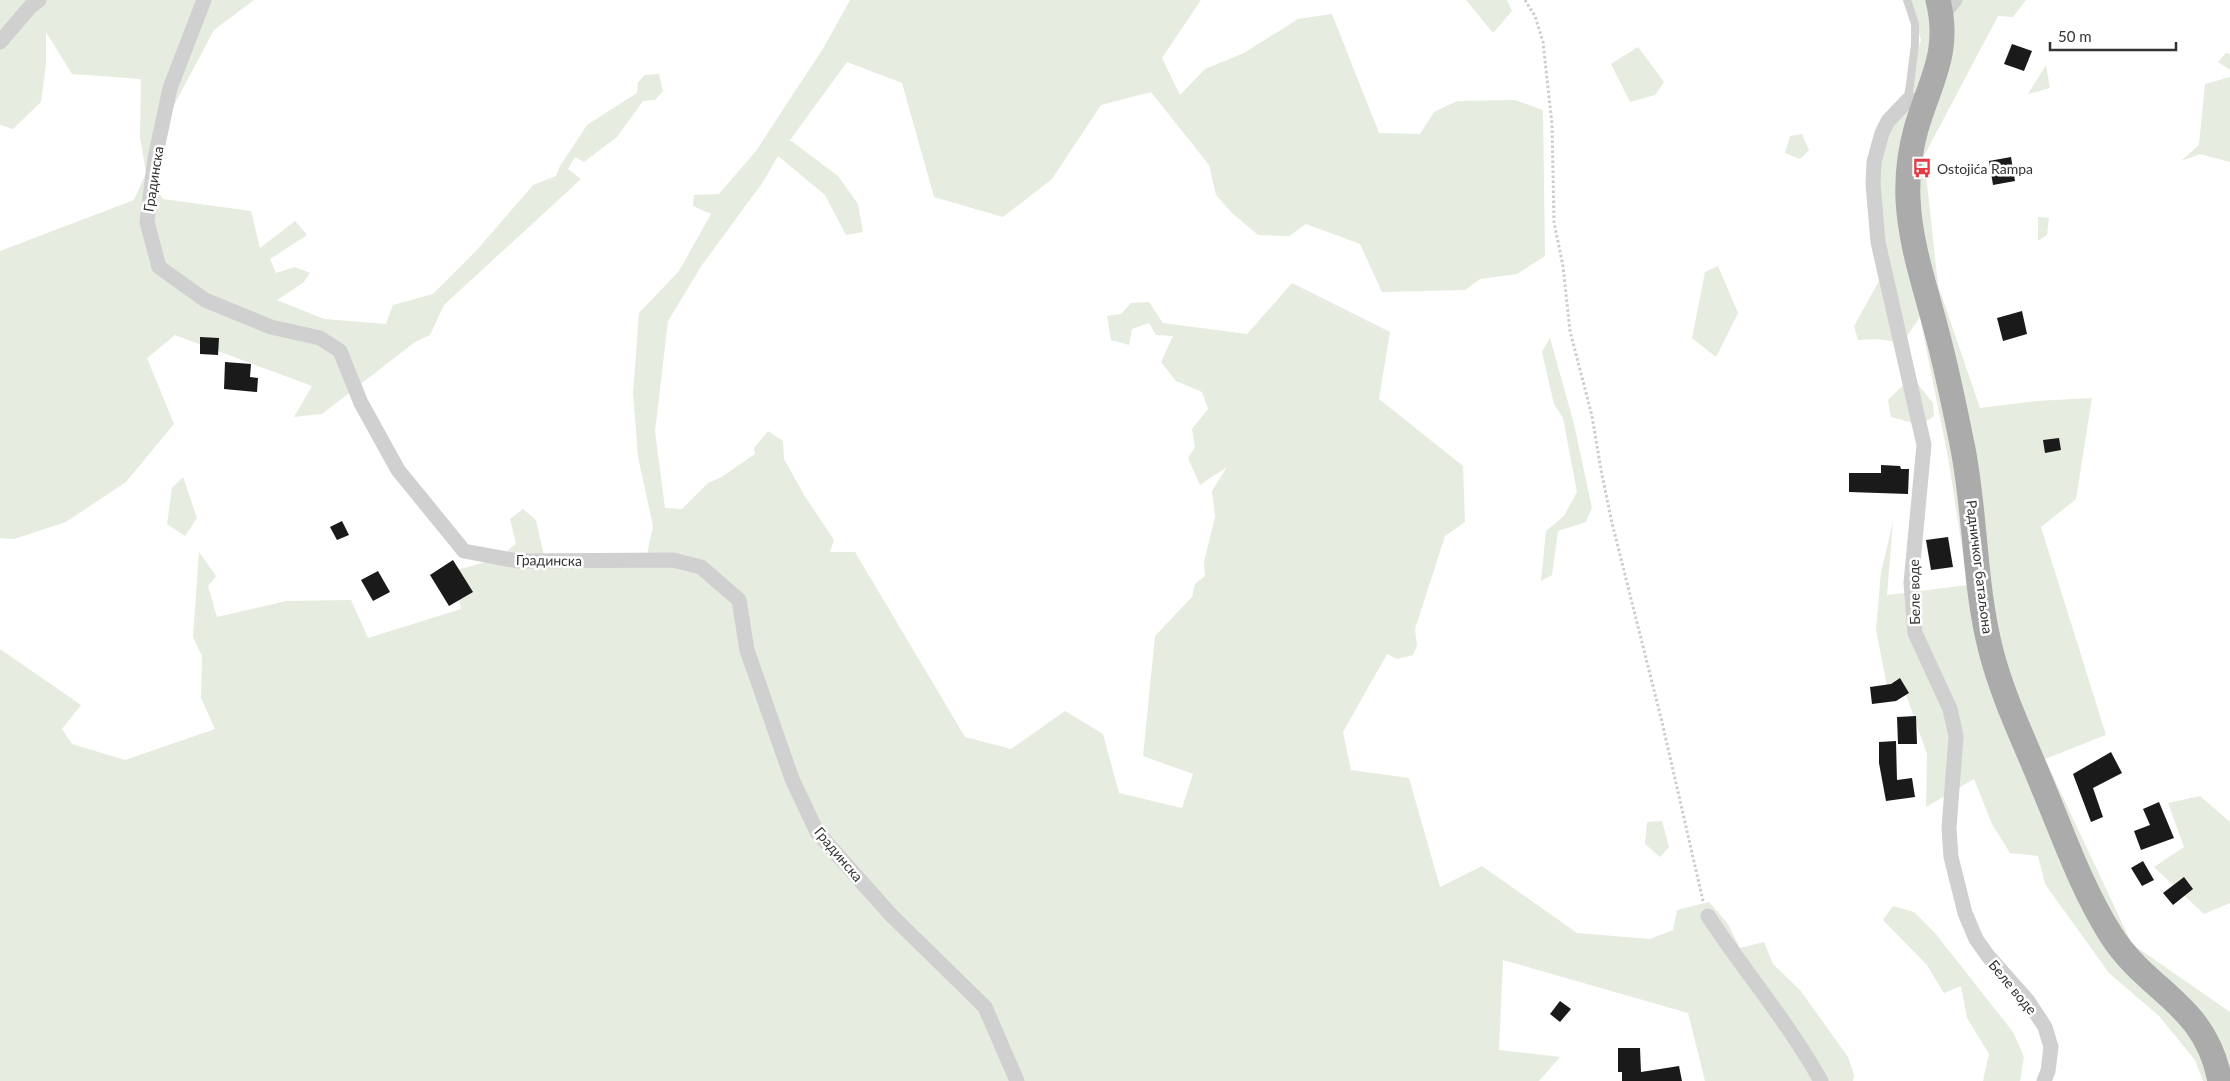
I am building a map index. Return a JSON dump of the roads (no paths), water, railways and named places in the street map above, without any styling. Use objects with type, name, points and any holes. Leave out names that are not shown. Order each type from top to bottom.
[{"type":"main road","name":"Радничког батаљона","points":[[1945,5],[1941,57],[1917,101],[1917,126],[1908,180],[1911,230],[1951,387],[1971,500],[1979,586],[1996,666],[2012,712],[2098,912],[2130,960],[2175,1000],[2204,1034],[2212,1048],[2220,1081]]},
{"type":"street","points":[[0,42],[38,0]]},
{"type":"street","name":"Градинска","points":[[204,0],[170,88],[155,158],[147,222],[159,267],[205,300],[271,327],[320,338],[340,351],[361,403],[398,470],[464,551],[518,561],[674,560],[701,568],[739,600],[747,650],[792,779],[817,832],[891,915],[986,1007],[1017,1081]]},
{"type":"street","name":"Беле воде","points":[[1917,101],[1888,121],[1882,133],[1874,162],[1872,184],[1878,242],[1924,445],[1911,583],[1915,633],[1950,709],[1956,736],[1949,828],[1951,857],[1965,913],[1976,939],[1988,956],[2028,1001],[2045,1027],[2051,1047],[2048,1071],[2044,1081]]},
{"type":"street","points":[[1708,916],[1734,955],[1790,1029],[1821,1081]]},
{"type":"lane","points":[[1907,0],[1914,24],[1917,101]]},
{"type":"place","name":"Ostojića Rampa","points":[[1922,168]]}]
